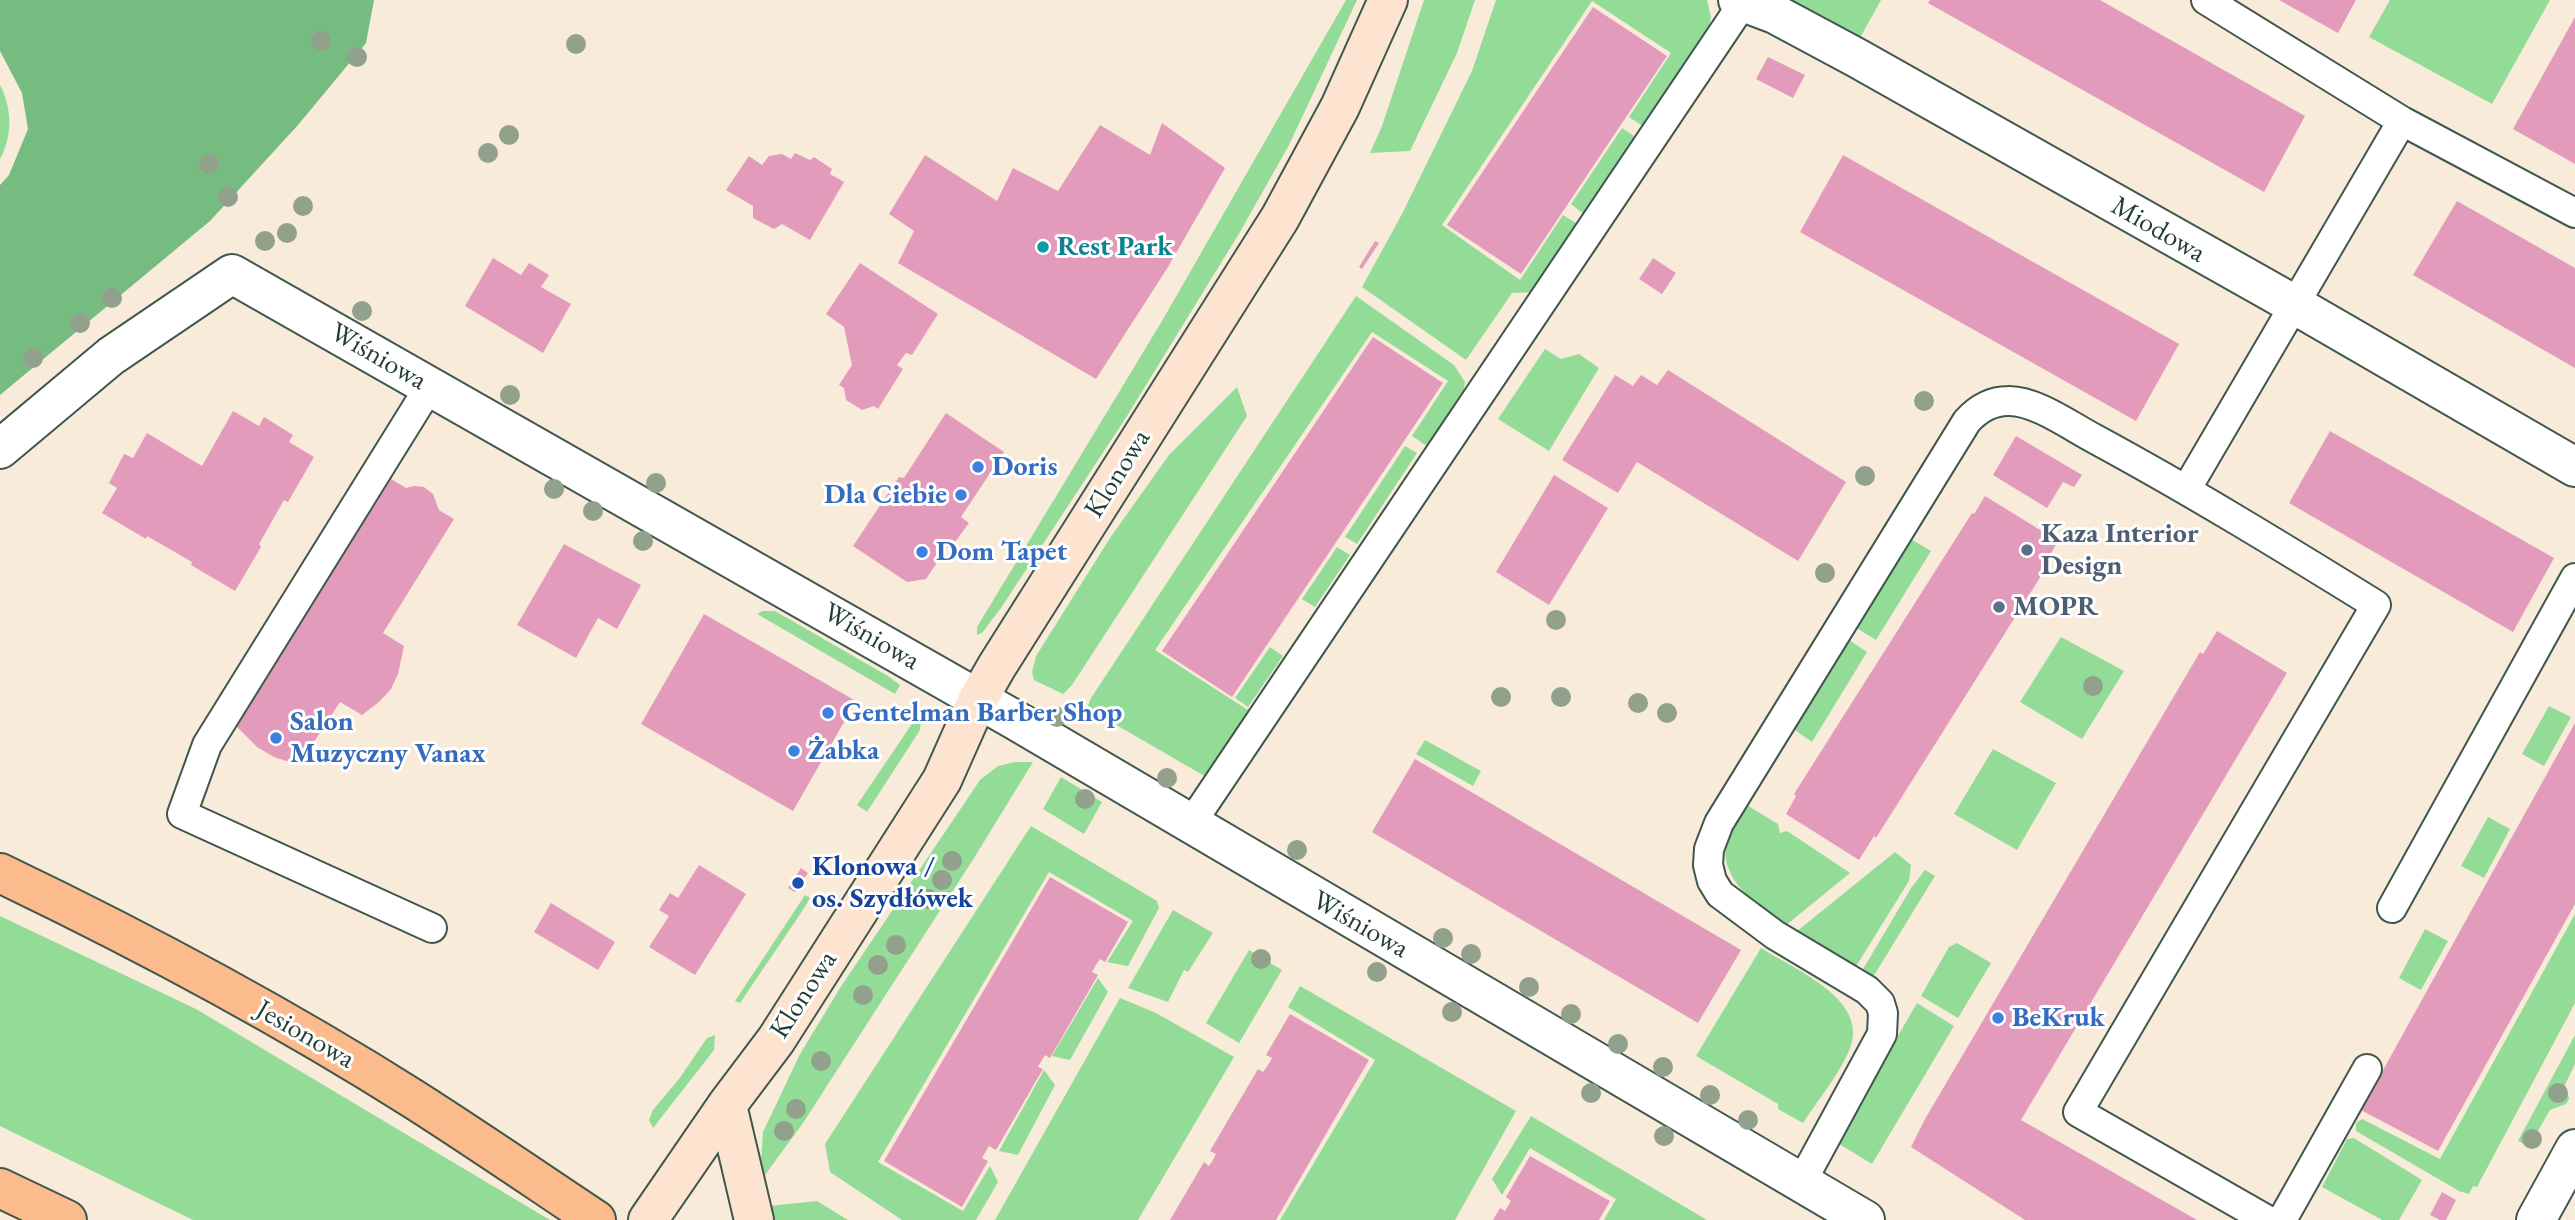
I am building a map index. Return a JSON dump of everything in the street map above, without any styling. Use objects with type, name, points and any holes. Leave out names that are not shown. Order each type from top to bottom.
[{"type":"main road","name":"Jesionowa","points":[[0,873],[149,949],[329,1048],[415,1100],[596,1220]]},
{"type":"main road","points":[[0,1188],[67,1220]]},
{"type":"street","name":"Klonowa","points":[[648,1220],[727,1105],[776,1040],[942,780],[978,699],[1280,218],[1340,107],[1388,0]]},
{"type":"street","name":"Miodowa","points":[[1741,2],[1775,14],[1857,58],[2295,305],[2575,467]]},
{"type":"street","name":"Wiśniowa","points":[[0,449],[111,356],[232,274],[978,699],[1865,1220]]},
{"type":"street","points":[[727,1105],[754,1220]]},
{"type":"street","points":[[2536,1220],[2575,1149]]},
{"type":"lane","points":[[2206,0],[2402,121],[2575,213]]},
{"type":"lane","points":[[1190,825],[1741,2]]},
{"type":"lane","points":[[2186,490],[2402,121]]},
{"type":"lane","points":[[430,386],[207,745],[182,814],[432,928]]},
{"type":"lane","points":[[1801,1183],[1882,1034],[1883,1013],[1880,1003],[1867,990],[1775,935],[1720,894],[1712,881],[1708,865],[1709,849],[1719,823],[1967,421],[1976,411],[2009,401],[2024,403],[2137,461],[2376,605],[2078,1112],[2267,1220]]},
{"type":"lane","points":[[2392,908],[2575,578]]},
{"type":"lane","points":[[2282,1220],[2367,1069]]},
{"type":"green space","points":[[0,0],[374,0],[366,43],[298,125],[210,221],[0,395],[0,185],[9,175],[28,129],[22,93],[0,51]]},
{"type":"green space","points":[[1346,0],[1357,0],[1289,145],[1240,232],[1127,416],[1001,608],[982,633],[977,635],[977,627],[1162,321]]},
{"type":"green space","points":[[1424,0],[1475,0],[1457,53],[1410,151],[1370,153],[1382,126]]},
{"type":"green space","points":[[1496,0],[1707,0],[1711,17],[1709,28],[1644,127],[1629,117],[1671,53],[1592,1],[1442,225],[1520,280],[1563,215],[1579,225],[1535,292],[1512,293],[1466,360],[1362,287],[1402,214],[1472,71]]},
{"type":"green space","points":[[1775,0],[1881,0],[1857,43]]},
{"type":"green space","points":[[2390,0],[2550,0],[2492,104],[2369,37]]},
{"type":"green space","points":[[0,85],[9,112],[9,132],[0,159]]},
{"type":"green space","points":[[1622,128],[1637,138],[1585,215],[1571,204]]},
{"type":"green space","points":[[1356,296],[1454,365],[1465,382],[1464,389],[1427,446],[1412,436],[1448,381],[1372,332],[1155,650],[1251,712],[1208,778],[1087,708],[1091,698]]},
{"type":"green space","points":[[1545,349],[1561,359],[1579,354],[1599,368],[1549,451],[1498,419]]},
{"type":"green space","points":[[1237,387],[1247,416],[1072,685],[1063,694],[1034,680],[1032,672],[1036,656],[1110,538],[1169,455]]},
{"type":"green space","points":[[1405,446],[1417,453],[1357,544],[1345,537]]},
{"type":"green space","points":[[1909,538],[1931,551],[1876,640],[1855,627]]},
{"type":"green space","points":[[1337,547],[1350,555],[1315,607],[1302,599]]},
{"type":"green space","points":[[775,611],[888,676],[900,685],[895,694],[757,614]]},
{"type":"green space","points":[[2061,637],[2124,671],[2082,739],[2020,702]]},
{"type":"green space","points":[[1849,640],[1867,652],[1812,742],[1792,728],[1843,644]]},
{"type":"green space","points":[[1270,647],[1283,656],[1248,707],[1235,698]]},
{"type":"green space","points":[[2549,706],[2571,717],[2544,766],[2522,754]]},
{"type":"green space","points":[[922,709],[920,730],[867,812],[857,805]]},
{"type":"green space","points":[[1425,740],[1481,771],[1473,786],[1416,754]]},
{"type":"green space","points":[[1993,749],[2056,783],[2017,850],[1954,814]]},
{"type":"green space","points":[[1033,762],[803,1123],[765,1175],[761,1161],[763,1132],[800,1054],[840,988],[980,780],[998,766]]},
{"type":"green space","points":[[1061,777],[1102,802],[1084,834],[1043,809]]},
{"type":"green space","points":[[1745,804],[1778,824],[1780,833],[1787,831],[1850,873],[1785,926],[1738,886],[1726,860],[1730,828]]},
{"type":"green space","points":[[2488,817],[2510,829],[2484,878],[2461,866]]},
{"type":"green space","points":[[1031,826],[1157,901],[1159,908],[1128,966],[1107,962],[1133,921],[1049,872],[878,1162],[963,1211],[990,1166],[998,1182],[976,1220],[902,1220],[830,1172],[825,1144]]},
{"type":"green space","points":[[1895,852],[1911,865],[1909,881],[1855,968],[1796,932]]},
{"type":"green space","points":[[1925,870],[1935,876],[1873,977],[1862,971],[1911,888]]},
{"type":"green space","points":[[805,895],[810,898],[803,910],[740,1003],[735,1001]]},
{"type":"green space","points":[[1173,910],[1213,933],[1188,972],[1184,970],[1168,1002],[1128,988]]},
{"type":"green space","points":[[2575,914],[2575,1003],[2477,1187],[2473,1186],[2469,1194],[2459,1191],[2356,1131],[2356,1123],[2362,1119],[2440,1159]]},
{"type":"green space","points":[[0,916],[196,1009],[550,1220],[193,1220],[0,1126]]},
{"type":"green space","points":[[2425,929],[2448,941],[2421,990],[2399,978]]},
{"type":"green space","points":[[1957,943],[1991,963],[1958,1018],[1921,996],[1949,947]]},
{"type":"green space","points":[[1761,948],[1826,989],[1850,1016],[1853,1033],[1849,1051],[1834,1079],[1803,1123],[1778,1109],[1778,1104],[1696,1056]]},
{"type":"green space","points":[[1249,950],[1282,970],[1239,1043],[1206,1023]]},
{"type":"green space","points":[[1098,978],[1108,992],[1070,1060],[1052,1056]]},
{"type":"green space","points":[[1300,986],[1516,1111],[1455,1220],[1280,1220],[1375,1060],[1288,1007]]},
{"type":"green space","points":[[1120,998],[1156,1013],[1234,1057],[1138,1220],[995,1220]]},
{"type":"green space","points":[[1917,1003],[1954,1026],[1872,1164],[1836,1142]]},
{"type":"green space","points":[[715,1035],[714,1050],[653,1128],[649,1120],[653,1110],[679,1079],[707,1038]]},
{"type":"green space","points":[[2575,1035],[2575,1064],[2565,1085],[2569,1099],[2566,1104],[2550,1110],[2529,1146],[2518,1141]]},
{"type":"green space","points":[[1044,1070],[1055,1085],[1018,1155],[999,1151]]},
{"type":"green space","points":[[1531,1116],[1707,1220],[1604,1220],[1616,1199],[1530,1148],[1502,1195],[1492,1179]]},
{"type":"green space","points":[[2354,1138],[2422,1180],[2399,1220],[2382,1220],[2322,1187],[2347,1139]]},
{"type":"green space","points":[[817,1201],[848,1220],[774,1220],[769,1206]]},
{"type":"building","points":[[1930,0],[2100,0],[2305,116],[2264,192],[1928,3]]},
{"type":"building","points":[[2279,0],[2356,0],[2338,33]]},
{"type":"building","points":[[1593,7],[1667,56],[1521,274],[1447,225]]},
{"type":"building","points":[[2575,17],[2575,164],[2513,129]]},
{"type":"building","points":[[1768,57],[1805,75],[1793,98],[1756,79]]},
{"type":"building","name":"Rest Park","points":[[1162,123],[1225,168],[1168,267],[1096,379],[898,263],[914,231],[889,214],[925,155],[997,201],[1013,168],[1058,191],[1100,125],[1150,155]]},
{"type":"building","points":[[795,153],[810,160],[814,157],[832,169],[830,174],[844,182],[810,240],[782,224],[774,229],[753,218],[753,206],[726,190],[749,156],[762,165],[769,156],[782,154],[791,159]]},
{"type":"building","points":[[1843,155],[2179,344],[2136,421],[1800,232]]},
{"type":"building","points":[[2457,201],[2575,268],[2575,368],[2413,275]]},
{"type":"building","points":[[1375,241],[1379,243],[1362,269],[1359,267]]},
{"type":"building","points":[[493,258],[521,275],[529,263],[549,275],[541,287],[571,304],[543,353],[465,306]]},
{"type":"building","points":[[1653,258],[1676,273],[1662,294],[1639,279]]},
{"type":"building","points":[[860,263],[938,314],[912,355],[906,353],[897,365],[903,369],[878,409],[874,406],[862,410],[846,400],[844,388],[839,385],[852,365],[844,327],[826,314]]},
{"type":"building","points":[[1373,337],[1443,383],[1232,697],[1162,651]]},
{"type":"building","points":[[1668,370],[1846,482],[1798,561],[1637,462],[1618,493],[1562,460],[1615,375],[1633,386],[1641,375],[1657,385]]},
{"type":"building","points":[[233,411],[259,426],[264,417],[293,435],[289,442],[314,457],[288,502],[284,500],[235,591],[191,565],[192,562],[102,513],[117,488],[109,483],[124,454],[133,458],[147,433],[202,466]]},
{"type":"building","points":[[946,413],[1004,452],[961,517],[969,523],[955,542],[952,540],[926,579],[907,582],[853,546],[899,477],[904,478]]},
{"type":"building","points":[[2330,431],[2554,558],[2513,632],[2289,503]]},
{"type":"building","points":[[2016,436],[2082,475],[2074,487],[2063,482],[2047,508],[1993,475]]},
{"type":"building","points":[[1554,475],[1608,508],[1549,605],[1496,572]]},
{"type":"building","points":[[391,479],[406,488],[424,487],[433,494],[439,510],[454,519],[383,633],[404,646],[398,674],[391,689],[362,715],[340,702],[299,765],[274,757],[257,747],[234,724]]},
{"type":"building","points":[[1985,496],[2058,541],[2044,566],[2046,568],[1876,838],[1874,836],[1859,860],[1786,814],[1796,796],[1794,794]]},
{"type":"building","points":[[564,544],[641,585],[617,629],[598,618],[576,658],[517,625]]},
{"type":"building","points":[[704,614],[856,701],[793,811],[641,724]]},
{"type":"building","points":[[2217,631],[2287,673],[2021,1120],[2197,1220],[2025,1220],[1911,1147],[2200,652],[2203,654]]},
{"type":"building","points":[[2575,723],[2575,904],[2438,1151],[2361,1110]]},
{"type":"building","points":[[1415,759],[1741,950],[1698,1023],[1372,832]]},
{"type":"building","points":[[699,865],[746,894],[695,975],[649,947],[669,916],[659,910],[670,893],[678,898]]},
{"type":"building","points":[[801,868],[808,873],[795,892],[788,888]]},
{"type":"building","points":[[1050,877],[1128,922],[1105,962],[1100,959],[1096,965],[1092,972],[1098,975],[1050,1058],[1045,1055],[1042,1060],[1038,1067],[1043,1069],[996,1150],[989,1146],[982,1158],[988,1161],[962,1207],[884,1161]]},
{"type":"building","points":[[551,903],[615,942],[598,970],[534,932]]},
{"type":"building","points":[[1290,1014],[1369,1060],[1276,1220],[1170,1220],[1204,1162],[1209,1166],[1213,1160],[1216,1154],[1210,1151],[1258,1069],[1263,1072],[1268,1065],[1272,1058],[1266,1055]]},
{"type":"building","points":[[1530,1156],[1610,1201],[1599,1220],[1493,1220],[1500,1208],[1505,1211],[1511,1201],[1506,1197]]},
{"type":"building","points":[[2442,1192],[2456,1200],[2446,1220],[2430,1215]]},
{"type":"place","name":"Rest Park","points":[[1043,247]]},
{"type":"place","name":"Doris","points":[[978,467]]},
{"type":"place","name":"Dla Ciebie","points":[[961,495]]},
{"type":"place","name":"Kaza Interior Design","points":[[2027,550]]},
{"type":"place","name":"Dom Tapet","points":[[922,552]]},
{"type":"place","name":"MOPR","points":[[1999,607]]},
{"type":"place","name":"Gentelman Barber Shop","points":[[828,713]]},
{"type":"place","name":"Salon Muzyczny Vanax","points":[[276,738]]},
{"type":"place","name":"Żabka","points":[[794,751]]},
{"type":"place","name":"Klonowa / os. Szydłówek","points":[[798,883]]},
{"type":"place","name":"BeKruk","points":[[1998,1018]]}]
